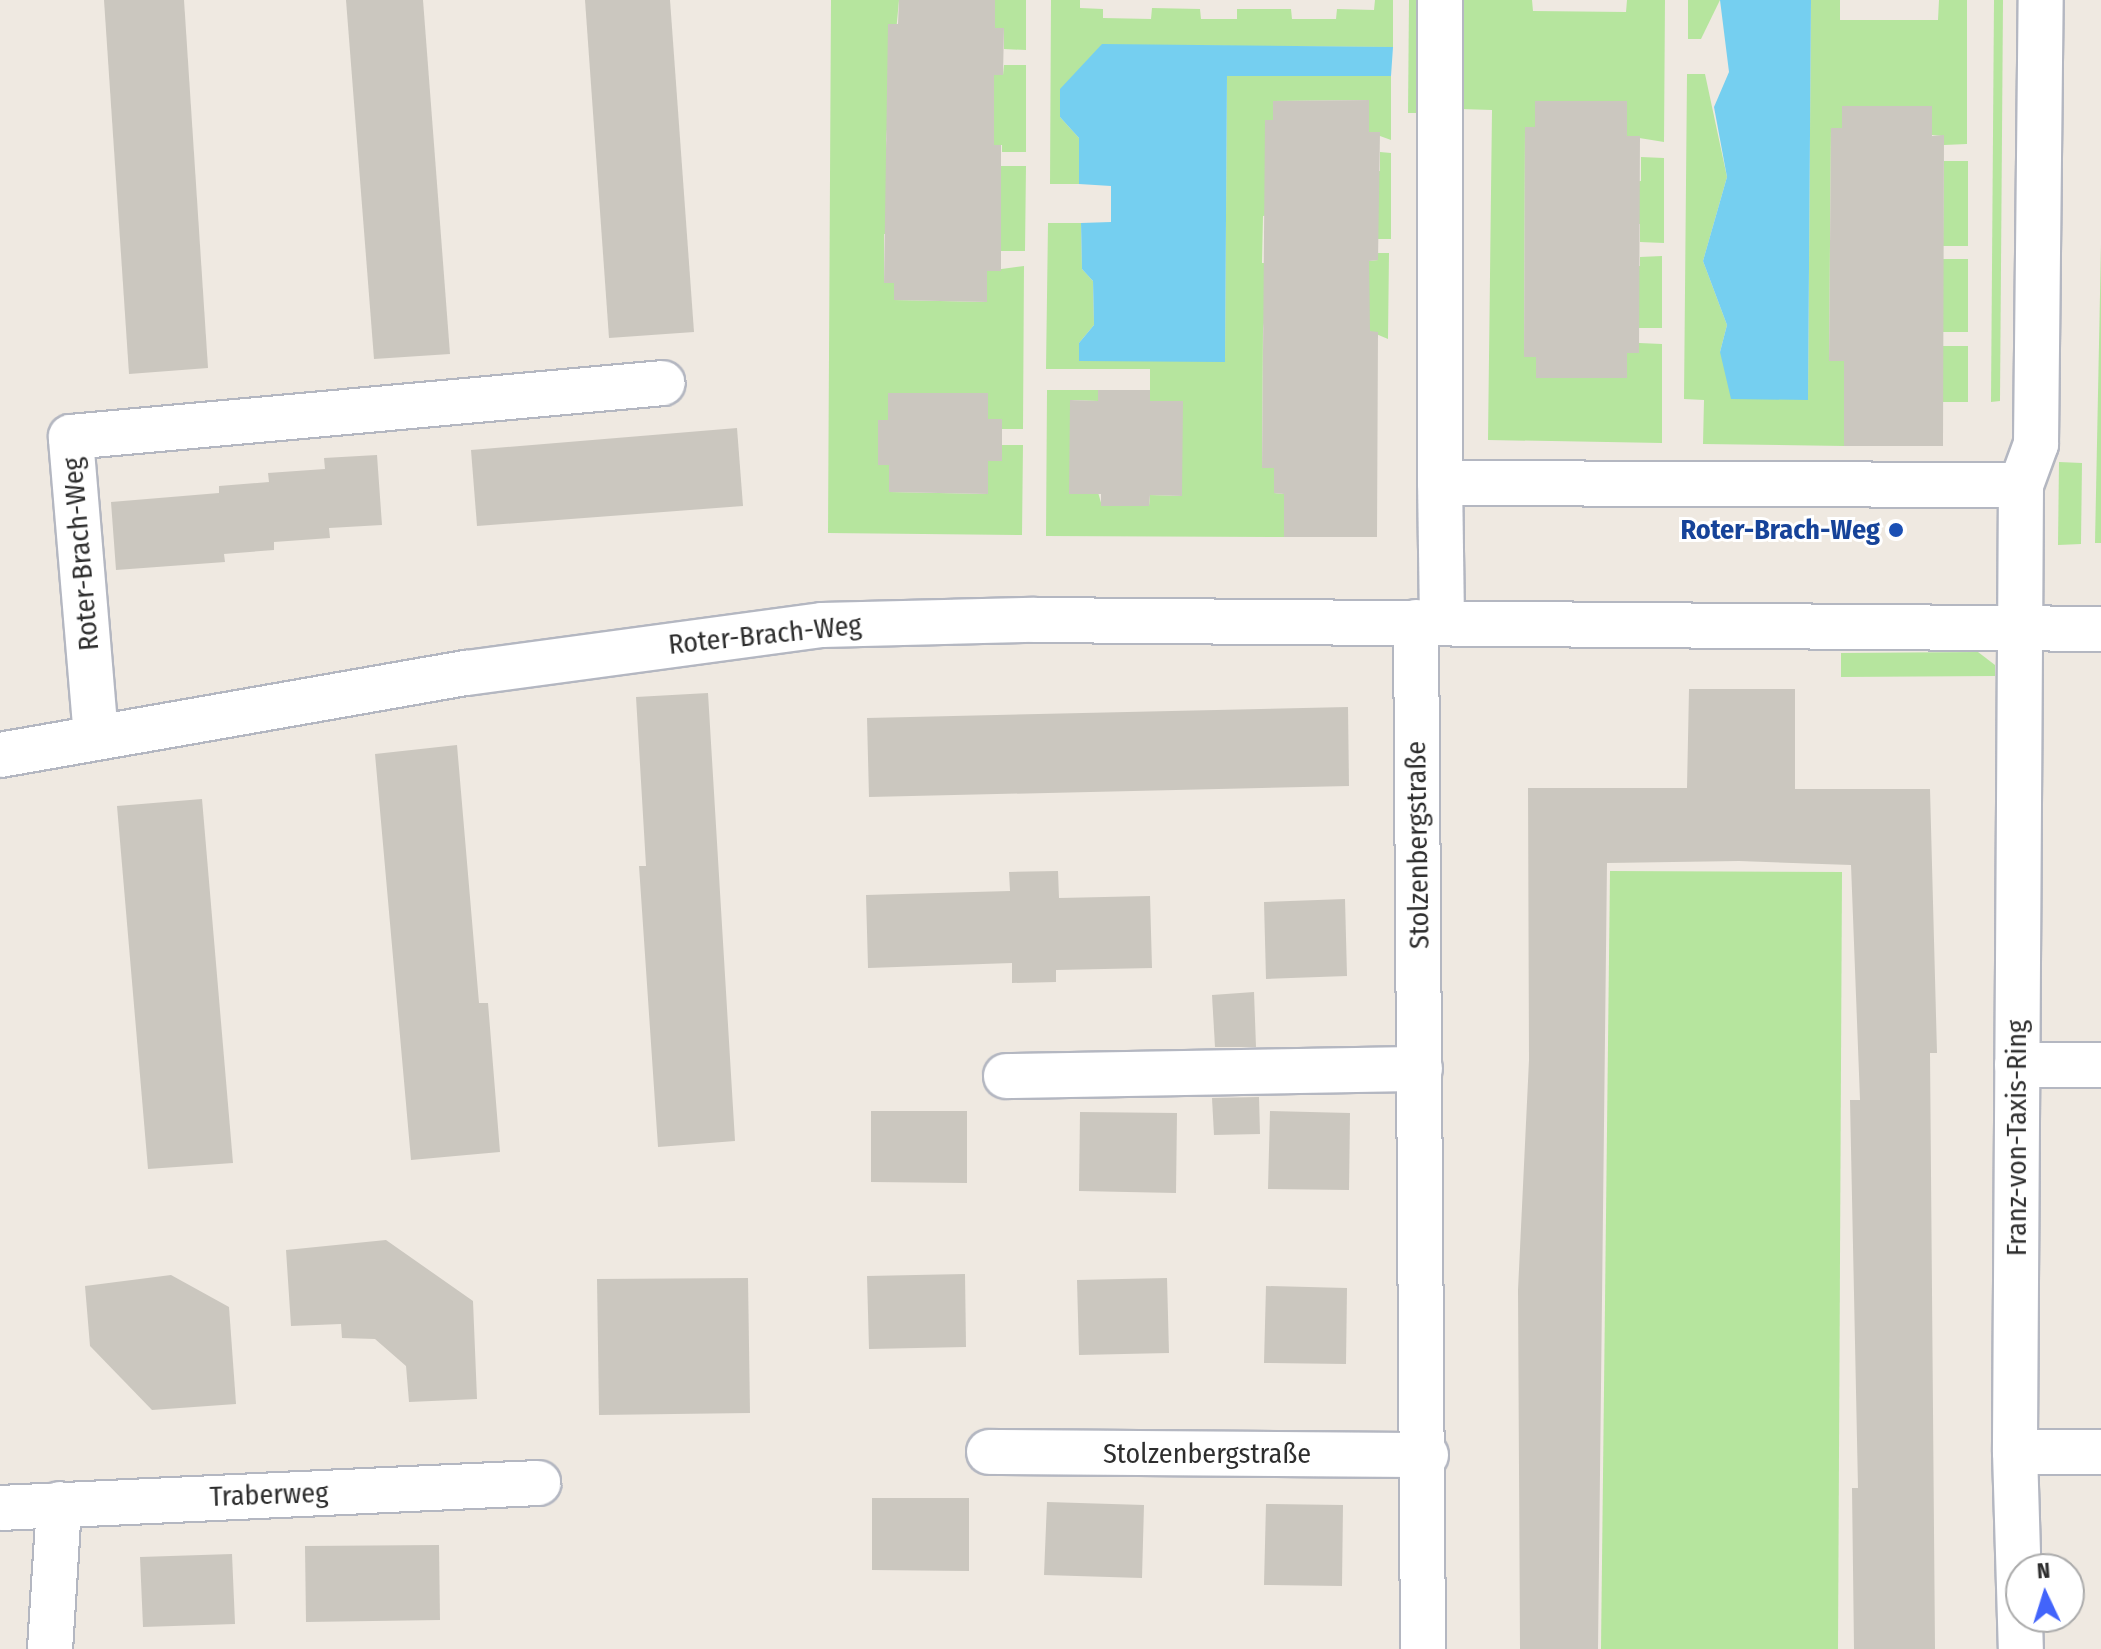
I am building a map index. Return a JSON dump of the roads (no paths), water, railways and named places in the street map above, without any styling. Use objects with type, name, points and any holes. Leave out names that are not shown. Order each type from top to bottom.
[{"type":"street","points":[[1429,622],[1440,483],[1440,0]]},
{"type":"street","points":[[2020,627],[2021,485],[2036,444],[2041,0]]},
{"type":"street","name":"Roter-Brach-Weg","points":[[96,737],[71,437],[663,383]]},
{"type":"street","points":[[1440,483],[2021,485]]},
{"type":"street","name":"Roter-Brach-Weg","points":[[0,755],[467,673],[822,625],[1429,622],[2101,629]]},
{"type":"street","name":"Stolzenbergstraße","points":[[1423,1649],[1426,1455],[1420,1069],[1429,622]]},
{"type":"street","name":"Franz-von-Taxis-Ring","points":[[2020,627],[2015,1452],[2021,1649]]},
{"type":"street","points":[[2017,1065],[2101,1065]]},
{"type":"street","points":[[1006,1076],[1420,1069]]},
{"type":"street","name":"Stolzenbergstraße","points":[[989,1452],[1426,1455]]},
{"type":"street","points":[[2015,1452],[2101,1452]]},
{"type":"street","name":"Traberweg","points":[[0,1508],[538,1483]]},
{"type":"street","points":[[50,1649],[59,1504]]},
{"type":"water","points":[[1720,0],[1811,0],[1808,400],[1731,399],[1720,352],[1727,325],[1703,261],[1727,177],[1714,107],[1729,72]]},
{"type":"water","points":[[1102,44],[1393,47],[1391,76],[1227,76],[1225,362],[1079,361],[1079,343],[1094,325],[1093,281],[1082,269],[1081,223],[1111,222],[1111,186],[1079,184],[1079,138],[1060,117],[1060,89]]},
{"type":"place","name":"Roter-Brach-Weg","points":[[1896,530]]}]
